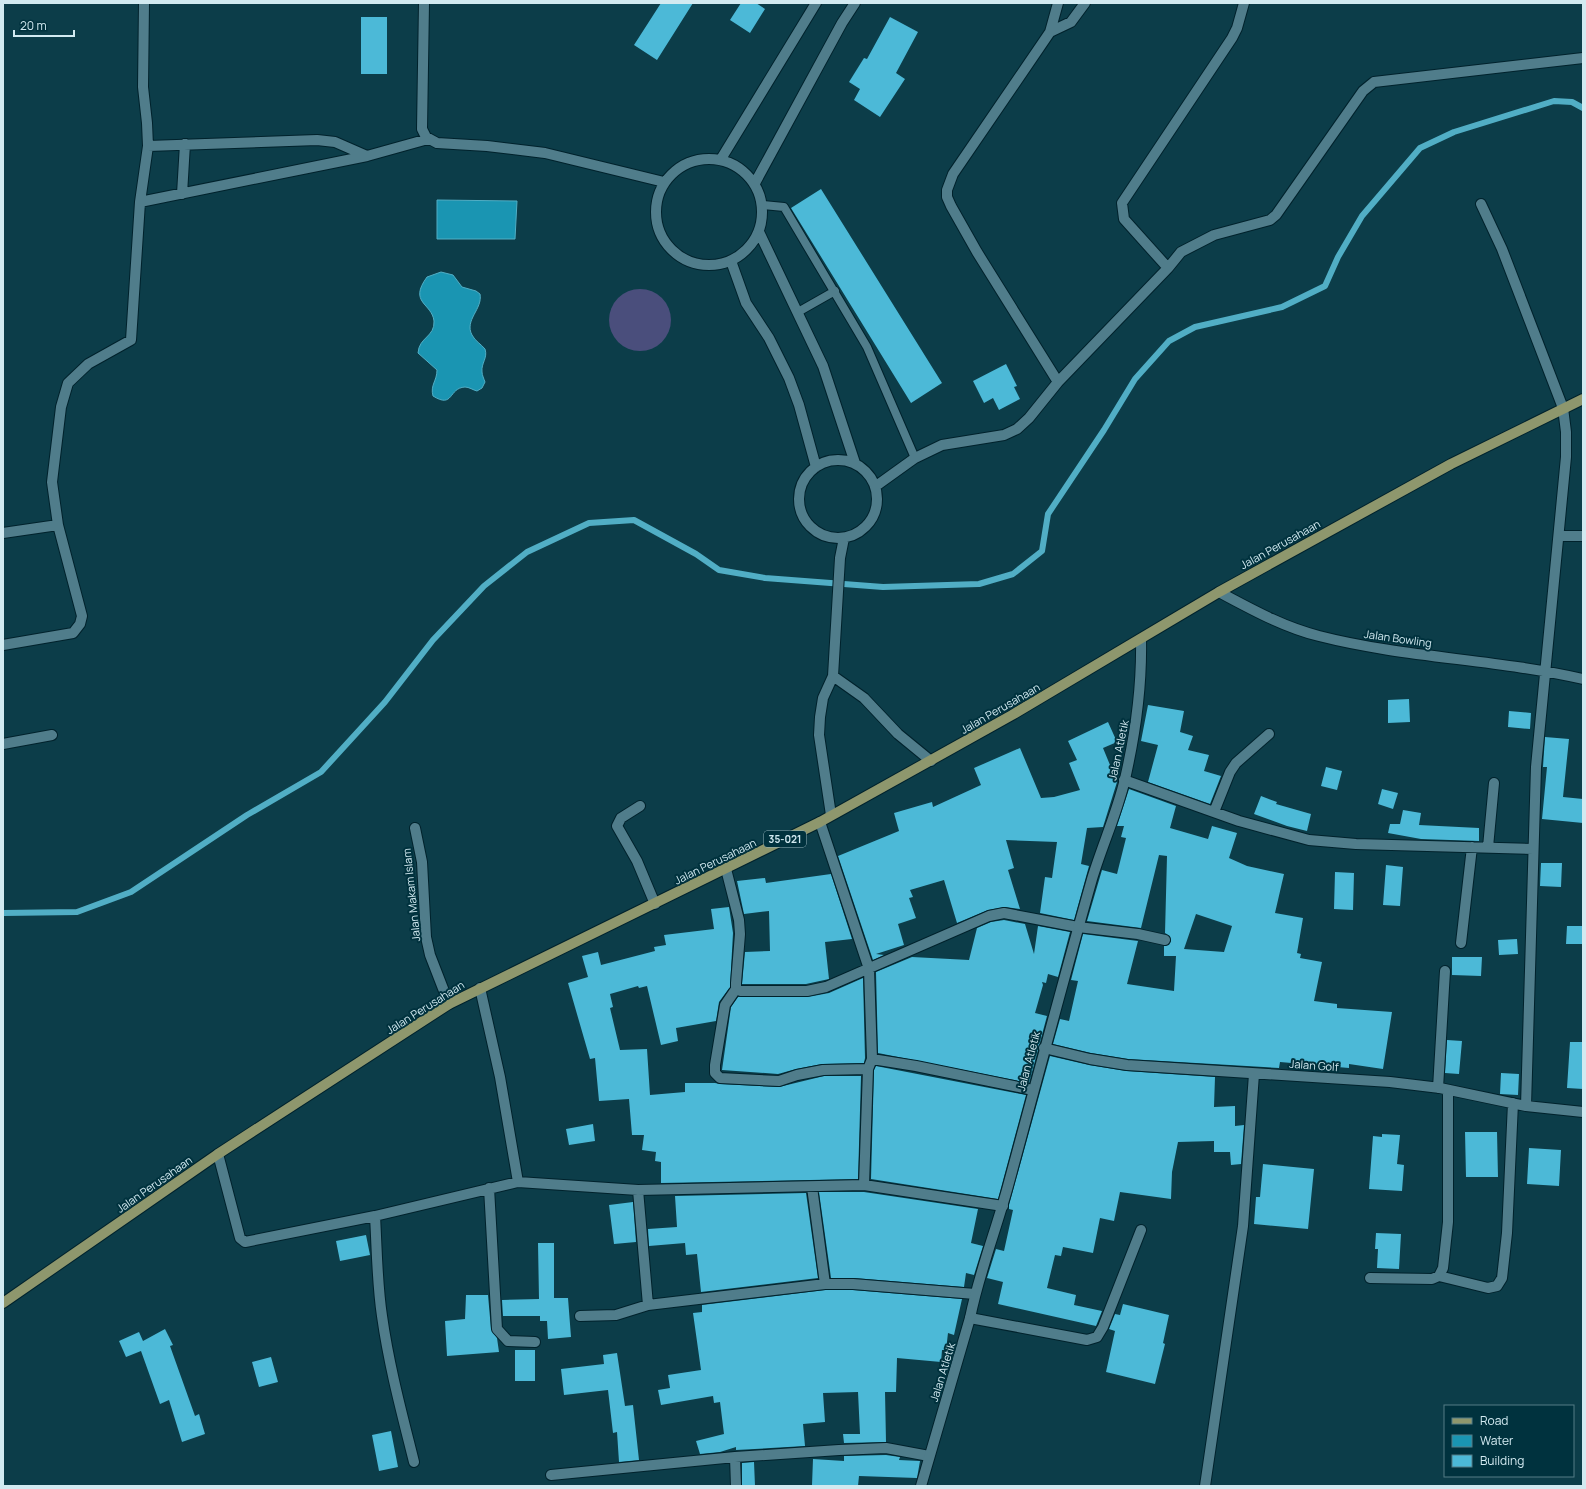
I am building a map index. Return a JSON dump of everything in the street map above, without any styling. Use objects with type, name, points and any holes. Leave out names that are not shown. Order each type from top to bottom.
[{"type":"main road","name":"Jalan Perusahaan","points":[[3,1304],[218,1154],[449,1004],[656,904],[820,822],[931,761],[1219,592],[1451,464],[1583,398]]},
{"type":"street","points":[[3,645],[73,633],[80,624],[82,616],[58,525],[52,482],[61,407],[68,383],[88,364],[131,340],[140,202],[148,146],[143,87],[144,3]]},
{"type":"street","points":[[424,3],[422,129],[428,139]]},
{"type":"street","points":[[721,159],[816,3]]},
{"type":"street","points":[[755,183],[842,23],[855,3]]},
{"type":"street","points":[[1058,3],[1050,32],[953,174],[949,183],[947,198],[977,252],[1058,382]]},
{"type":"street","points":[[1050,32],[1075,18],[1085,3]]},
{"type":"street","points":[[1168,268],[1124,219],[1122,202],[1232,38],[1240,21],[1245,3],[1239,3]]},
{"type":"street","points":[[876,486],[915,458],[942,445],[1011,433],[1029,418],[1058,382],[1168,268],[1181,252],[1214,235],[1270,220],[1276,214],[1363,91],[1374,82],[1583,58]]},
{"type":"street","points":[[140,202],[367,156],[428,139],[443,144],[487,146],[545,153],[664,182]]},
{"type":"street","points":[[148,146],[318,140],[336,142],[367,156]]},
{"type":"street","points":[[182,194],[185,144]]},
{"type":"street","points":[[705,158],[721,159],[734,164],[746,172],[755,183],[763,205],[763,219],[759,232],[752,244],[742,254],[731,261],[720,264],[697,264],[676,254],[662,237],[656,215],[659,193],[664,182],[675,170],[689,162],[705,158]]},
{"type":"street","points":[[1481,204],[1502,249],[1563,408],[1566,432],[1566,456],[1536,767],[1533,849],[1531,1004],[1526,1106]]},
{"type":"street","points":[[759,232],[823,366],[855,463]]},
{"type":"street","points":[[731,261],[746,303],[769,338],[789,378],[799,406],[816,467]]},
{"type":"street","points":[[835,460],[855,463],[868,472],[876,486],[878,499],[875,513],[868,525],[857,533],[844,538],[834,538],[816,532],[803,518],[800,509],[800,490],[803,481],[816,467],[835,460]]},
{"type":"street","points":[[3,533],[58,525]]},
{"type":"street","points":[[1558,536],[1583,536]]},
{"type":"street","points":[[831,815],[819,735],[823,698],[833,676],[840,558],[844,538]]},
{"type":"street","name":"Jalan Bowling","points":[[1219,592],[1270,619],[1317,636],[1359,645],[1545,670],[1583,679]]},
{"type":"street","name":"Jalan Atletik","points":[[921,1486],[970,1318],[975,1294],[1002,1206],[1078,927],[1124,780],[1140,701],[1142,674],[1141,639]]},
{"type":"street","points":[[833,676],[864,698],[898,734],[931,761]]},
{"type":"street","points":[[1214,812],[1230,772],[1236,763],[1269,734]]},
{"type":"street","points":[[3,744],[52,736]]},
{"type":"street","points":[[1124,780],[1239,821],[1309,840],[1356,844],[1533,849]]},
{"type":"street","points":[[1488,848],[1494,783]]},
{"type":"street","points":[[640,806],[621,818],[617,826],[637,861],[656,904]]},
{"type":"street","points":[[820,822],[869,969],[870,1064],[864,1185]]},
{"type":"street","name":"Jalan Makam Islam","points":[[415,828],[422,862],[426,937],[430,955],[449,1004]]},
{"type":"street","points":[[1461,943],[1472,847]]},
{"type":"street","points":[[726,869],[739,920],[740,934],[736,989],[725,1004],[715,1065],[714,1073],[720,1078],[779,1081],[797,1075],[823,1070],[870,1064],[916,1066],[1033,1090]]},
{"type":"street","points":[[736,989],[741,991],[818,990],[989,916],[1004,913],[1078,927],[1138,934],[1165,940]]},
{"type":"street","points":[[1438,1088],[1445,971]]},
{"type":"street","points":[[480,988],[500,1077],[518,1182]]},
{"type":"street","name":"Jalan Golf","points":[[1044,1048],[1090,1060],[1128,1065],[1390,1082],[1438,1088],[1526,1106],[1583,1112]]},
{"type":"street","points":[[1205,1486],[1243,1226],[1254,1074]]},
{"type":"street","points":[[1439,1276],[1443,1268],[1448,1222],[1448,1090]]},
{"type":"street","points":[[1370,1278],[1432,1279],[1439,1276],[1488,1288],[1497,1286],[1502,1278],[1507,1233],[1513,1103]]},
{"type":"street","points":[[218,1154],[242,1241],[251,1242],[376,1216],[518,1182],[638,1190],[864,1185],[1002,1206]]},
{"type":"street","points":[[812,1187],[825,1284]]},
{"type":"street","points":[[489,1188],[497,1329],[503,1338],[508,1341],[535,1342]]},
{"type":"street","points":[[638,1190],[648,1305]]},
{"type":"street","points":[[376,1216],[378,1279],[382,1316],[400,1407],[414,1462]]},
{"type":"street","points":[[970,1318],[1087,1340],[1097,1337],[1103,1327],[1141,1230]]},
{"type":"street","points":[[580,1316],[622,1314],[648,1305],[825,1284],[868,1285],[975,1294]]},
{"type":"street","points":[[551,1475],[735,1457],[878,1448],[901,1450],[929,1456]]},
{"type":"street","points":[[735,1457],[736,1486]]},
{"type":"lane","points":[[763,205],[784,207],[835,291],[867,347],[915,458]]},
{"type":"lane","points":[[798,312],[835,291]]},
{"type":"shaded area","points":[[634,289],[646,289],[662,298],[669,308],[671,320],[669,332],[662,342],[646,351],[634,351],[623,346],[614,337],[609,326],[609,314],[614,303],[623,294]]},
{"type":"water","points":[[437,200],[517,201],[515,239],[437,239]]},
{"type":"water","points":[[441,272],[453,275],[462,287],[476,291],[480,294],[479,305],[470,324],[470,330],[473,337],[485,349],[486,352],[482,366],[482,374],[485,382],[482,388],[477,391],[466,387],[460,388],[448,399],[444,400],[433,396],[432,392],[437,370],[418,353],[421,344],[430,334],[434,326],[432,315],[420,298],[420,292],[427,277]]},
{"type":"building","points":[[661,3],[693,3],[657,60],[634,45]]},
{"type":"building","points":[[741,3],[756,3],[765,9],[750,33],[730,20]]},
{"type":"building","points":[[361,17],[387,17],[387,74],[361,74]]},
{"type":"building","points":[[890,17],[918,32],[896,73],[905,79],[880,117],[854,100],[860,89],[849,82],[864,58],[867,59]]},
{"type":"building","points":[[821,189],[942,383],[911,403],[791,208]]},
{"type":"building","points":[[1006,364],[1017,386],[1014,387],[1020,399],[999,410],[993,398],[984,403],[973,381]]},
{"type":"building","points":[[1409,699],[1410,722],[1388,723],[1388,700]]},
{"type":"building","points":[[1148,705],[1184,711],[1180,732],[1193,736],[1188,750],[1209,755],[1204,771],[1221,776],[1210,804],[1148,782],[1158,745],[1141,741]]},
{"type":"building","points":[[1509,711],[1531,713],[1530,729],[1508,727]]},
{"type":"building","points":[[1108,722],[1117,742],[1103,748],[1117,782],[1103,827],[1087,828],[1081,864],[1089,866],[1074,920],[1040,913],[1045,877],[1052,878],[1057,842],[1006,840],[1014,868],[1008,870],[1020,909],[1005,907],[988,910],[957,923],[944,880],[910,890],[913,897],[909,898],[916,918],[898,924],[904,945],[876,954],[884,955],[873,960],[838,856],[899,831],[894,813],[932,802],[933,807],[981,785],[974,768],[1020,748],[1041,798],[1054,797],[1080,790],[1069,763],[1077,760],[1068,741]]},
{"type":"building","points":[[1545,737],[1569,739],[1563,797],[1583,799],[1583,823],[1542,819],[1547,767],[1543,767]]},
{"type":"building","points":[[1326,767],[1342,771],[1337,790],[1321,786]]},
{"type":"building","points":[[1129,789],[1176,806],[1170,828],[1208,839],[1212,826],[1237,833],[1229,858],[1247,866],[1284,874],[1275,913],[1303,918],[1297,953],[1301,954],[1300,958],[1322,962],[1314,1001],[1337,1004],[1337,1008],[1392,1012],[1383,1069],[1349,1064],[1349,1068],[1280,1062],[1279,1068],[1128,1059],[1091,1053],[1053,1044],[1060,1019],[1069,1021],[1078,981],[1071,980],[1083,934],[1138,941],[1127,984],[1174,991],[1176,956],[1164,956],[1164,946],[1169,945],[1171,941],[1170,936],[1165,933],[1167,856],[1159,855],[1141,928],[1087,921],[1102,870],[1117,874],[1126,838],[1121,837],[1124,826],[1117,826]],"holes":[[[1196,914],[1232,926],[1224,952],[1184,949]]]},
{"type":"building","points":[[1382,789],[1398,793],[1393,809],[1378,804]]},
{"type":"building","points":[[1261,796],[1277,802],[1276,804],[1311,814],[1307,831],[1287,826],[1254,814]]},
{"type":"building","points":[[1403,810],[1421,813],[1419,825],[1479,828],[1479,841],[1421,839],[1388,833],[1390,824],[1400,824]]},
{"type":"building","points":[[1541,863],[1562,863],[1561,887],[1540,886]]},
{"type":"building","points":[[1386,865],[1403,867],[1400,906],[1383,905]]},
{"type":"building","points":[[1335,872],[1354,873],[1353,910],[1334,909]]},
{"type":"building","points":[[831,874],[852,939],[825,942],[829,979],[806,984],[742,984],[745,952],[770,951],[769,911],[744,914],[737,881],[765,878],[766,883]]},
{"type":"building","points":[[729,907],[733,933],[730,987],[719,1002],[716,1021],[676,1028],[678,1041],[661,1045],[647,986],[639,988],[638,986],[610,994],[613,1007],[610,1008],[620,1050],[647,1049],[650,1095],[685,1092],[685,1083],[715,1083],[779,1087],[824,1076],[861,1076],[858,1179],[661,1183],[661,1162],[655,1161],[656,1152],[642,1150],[644,1135],[632,1135],[629,1099],[599,1101],[595,1058],[590,1059],[568,983],[588,977],[582,956],[598,952],[601,965],[655,951],[654,947],[666,945],[664,935],[714,929],[711,909]]},
{"type":"building","points":[[1004,920],[1025,924],[1034,954],[1038,926],[1070,932],[1058,977],[1048,974],[1046,983],[1042,982],[1043,985],[1035,1013],[1047,1016],[1029,1083],[878,1053],[876,972],[912,957],[969,960],[977,928],[991,922]]},
{"type":"building","points":[[1567,926],[1583,926],[1583,944],[1566,944]]},
{"type":"building","points":[[1517,939],[1518,954],[1499,955],[1498,940]]},
{"type":"building","points":[[1452,957],[1482,957],[1481,976],[1452,975]]},
{"type":"building","points":[[863,978],[864,1063],[822,1064],[778,1074],[722,1070],[731,1007],[738,997],[808,997],[829,993]]},
{"type":"building","points":[[1447,1040],[1462,1041],[1459,1074],[1445,1073]]},
{"type":"building","points":[[1570,1042],[1583,1042],[1583,1089],[1567,1088]]},
{"type":"building","points":[[1050,1056],[1089,1065],[1126,1071],[1215,1077],[1214,1107],[1235,1106],[1235,1126],[1244,1125],[1241,1164],[1231,1165],[1230,1152],[1214,1152],[1214,1141],[1178,1142],[1172,1172],[1171,1199],[1120,1192],[1114,1221],[1100,1218],[1093,1253],[1063,1247],[1061,1256],[1055,1255],[1047,1288],[1076,1295],[1074,1305],[1102,1311],[1096,1326],[998,1304],[1003,1282],[987,1278],[996,1249],[1004,1251],[1013,1210],[1009,1209],[1009,1205]]},
{"type":"building","points":[[876,1066],[1026,1095],[998,1199],[871,1179],[874,1070]]},
{"type":"building","points":[[1501,1073],[1519,1074],[1518,1095],[1500,1094]]},
{"type":"building","points":[[593,1124],[595,1141],[569,1145],[566,1129]]},
{"type":"building","points":[[1465,1132],[1497,1132],[1498,1177],[1466,1177]]},
{"type":"building","points":[[1382,1134],[1400,1135],[1397,1164],[1404,1165],[1402,1191],[1369,1189],[1373,1136],[1382,1137]]},
{"type":"building","points":[[1529,1148],[1561,1150],[1559,1186],[1527,1184]]},
{"type":"building","points":[[1263,1164],[1314,1169],[1308,1229],[1254,1224],[1256,1197],[1260,1197]]},
{"type":"building","points":[[819,1192],[864,1192],[978,1209],[971,1243],[983,1246],[974,1275],[966,1273],[964,1287],[854,1278],[831,1278]]},
{"type":"building","points":[[806,1193],[818,1278],[701,1292],[697,1254],[686,1255],[685,1243],[649,1246],[648,1229],[677,1227],[675,1196]]},
{"type":"building","points":[[633,1202],[636,1242],[614,1244],[609,1205]]},
{"type":"building","points":[[1376,1233],[1401,1234],[1399,1269],[1377,1268],[1378,1249],[1375,1249]]},
{"type":"building","points":[[366,1235],[370,1255],[340,1261],[336,1241]]},
{"type":"building","points":[[538,1243],[554,1243],[554,1298],[568,1298],[571,1337],[548,1339],[547,1321],[540,1321],[540,1316],[503,1316],[502,1300],[539,1299]]},
{"type":"building","points":[[825,1290],[853,1290],[962,1299],[954,1335],[948,1333],[946,1350],[942,1350],[941,1362],[897,1358],[896,1392],[885,1392],[886,1442],[844,1443],[843,1434],[860,1434],[858,1392],[823,1393],[825,1422],[803,1424],[805,1446],[736,1450],[736,1447],[720,1452],[700,1454],[696,1441],[724,1434],[720,1402],[714,1403],[713,1396],[661,1405],[658,1390],[670,1388],[668,1375],[701,1370],[693,1313],[702,1312],[702,1305]]},
{"type":"building","points":[[466,1295],[488,1295],[491,1329],[497,1338],[499,1352],[447,1356],[445,1321],[465,1319]]},
{"type":"building","points":[[1123,1304],[1169,1315],[1163,1343],[1165,1344],[1155,1384],[1106,1372],[1115,1331],[1109,1329],[1115,1314],[1120,1315]]},
{"type":"building","points":[[165,1329],[173,1345],[170,1346],[195,1416],[199,1414],[205,1434],[182,1442],[169,1400],[160,1404],[141,1351],[126,1357],[119,1341],[139,1332],[143,1341]]},
{"type":"building","points":[[515,1350],[535,1350],[535,1381],[515,1381]]},
{"type":"building","points":[[617,1353],[625,1406],[633,1405],[639,1460],[619,1462],[617,1432],[613,1433],[608,1390],[564,1395],[561,1369],[604,1364],[603,1355]]},
{"type":"building","points":[[271,1357],[278,1382],[259,1387],[252,1362]]},
{"type":"building","points":[[391,1431],[398,1467],[379,1471],[372,1435]]},
{"type":"building","points":[[886,1455],[900,1457],[899,1460],[920,1461],[917,1478],[859,1476],[858,1486],[812,1485],[813,1459],[844,1461],[844,1456]]},
{"type":"building","points":[[754,1462],[755,1486],[742,1486],[742,1463]]},
{"type":"waterway","points":[[3,913],[77,912],[131,892],[247,815],[321,772],[385,702],[433,640],[484,586],[527,552],[589,523],[634,520],[696,554],[719,570],[765,578],[883,587],[979,584],[1013,574],[1042,551],[1048,514],[1104,430],[1135,379],[1169,341],[1195,327],[1282,307],[1325,286],[1338,257],[1362,216],[1420,148],[1454,132],[1554,101],[1572,102],[1583,108]]}]
